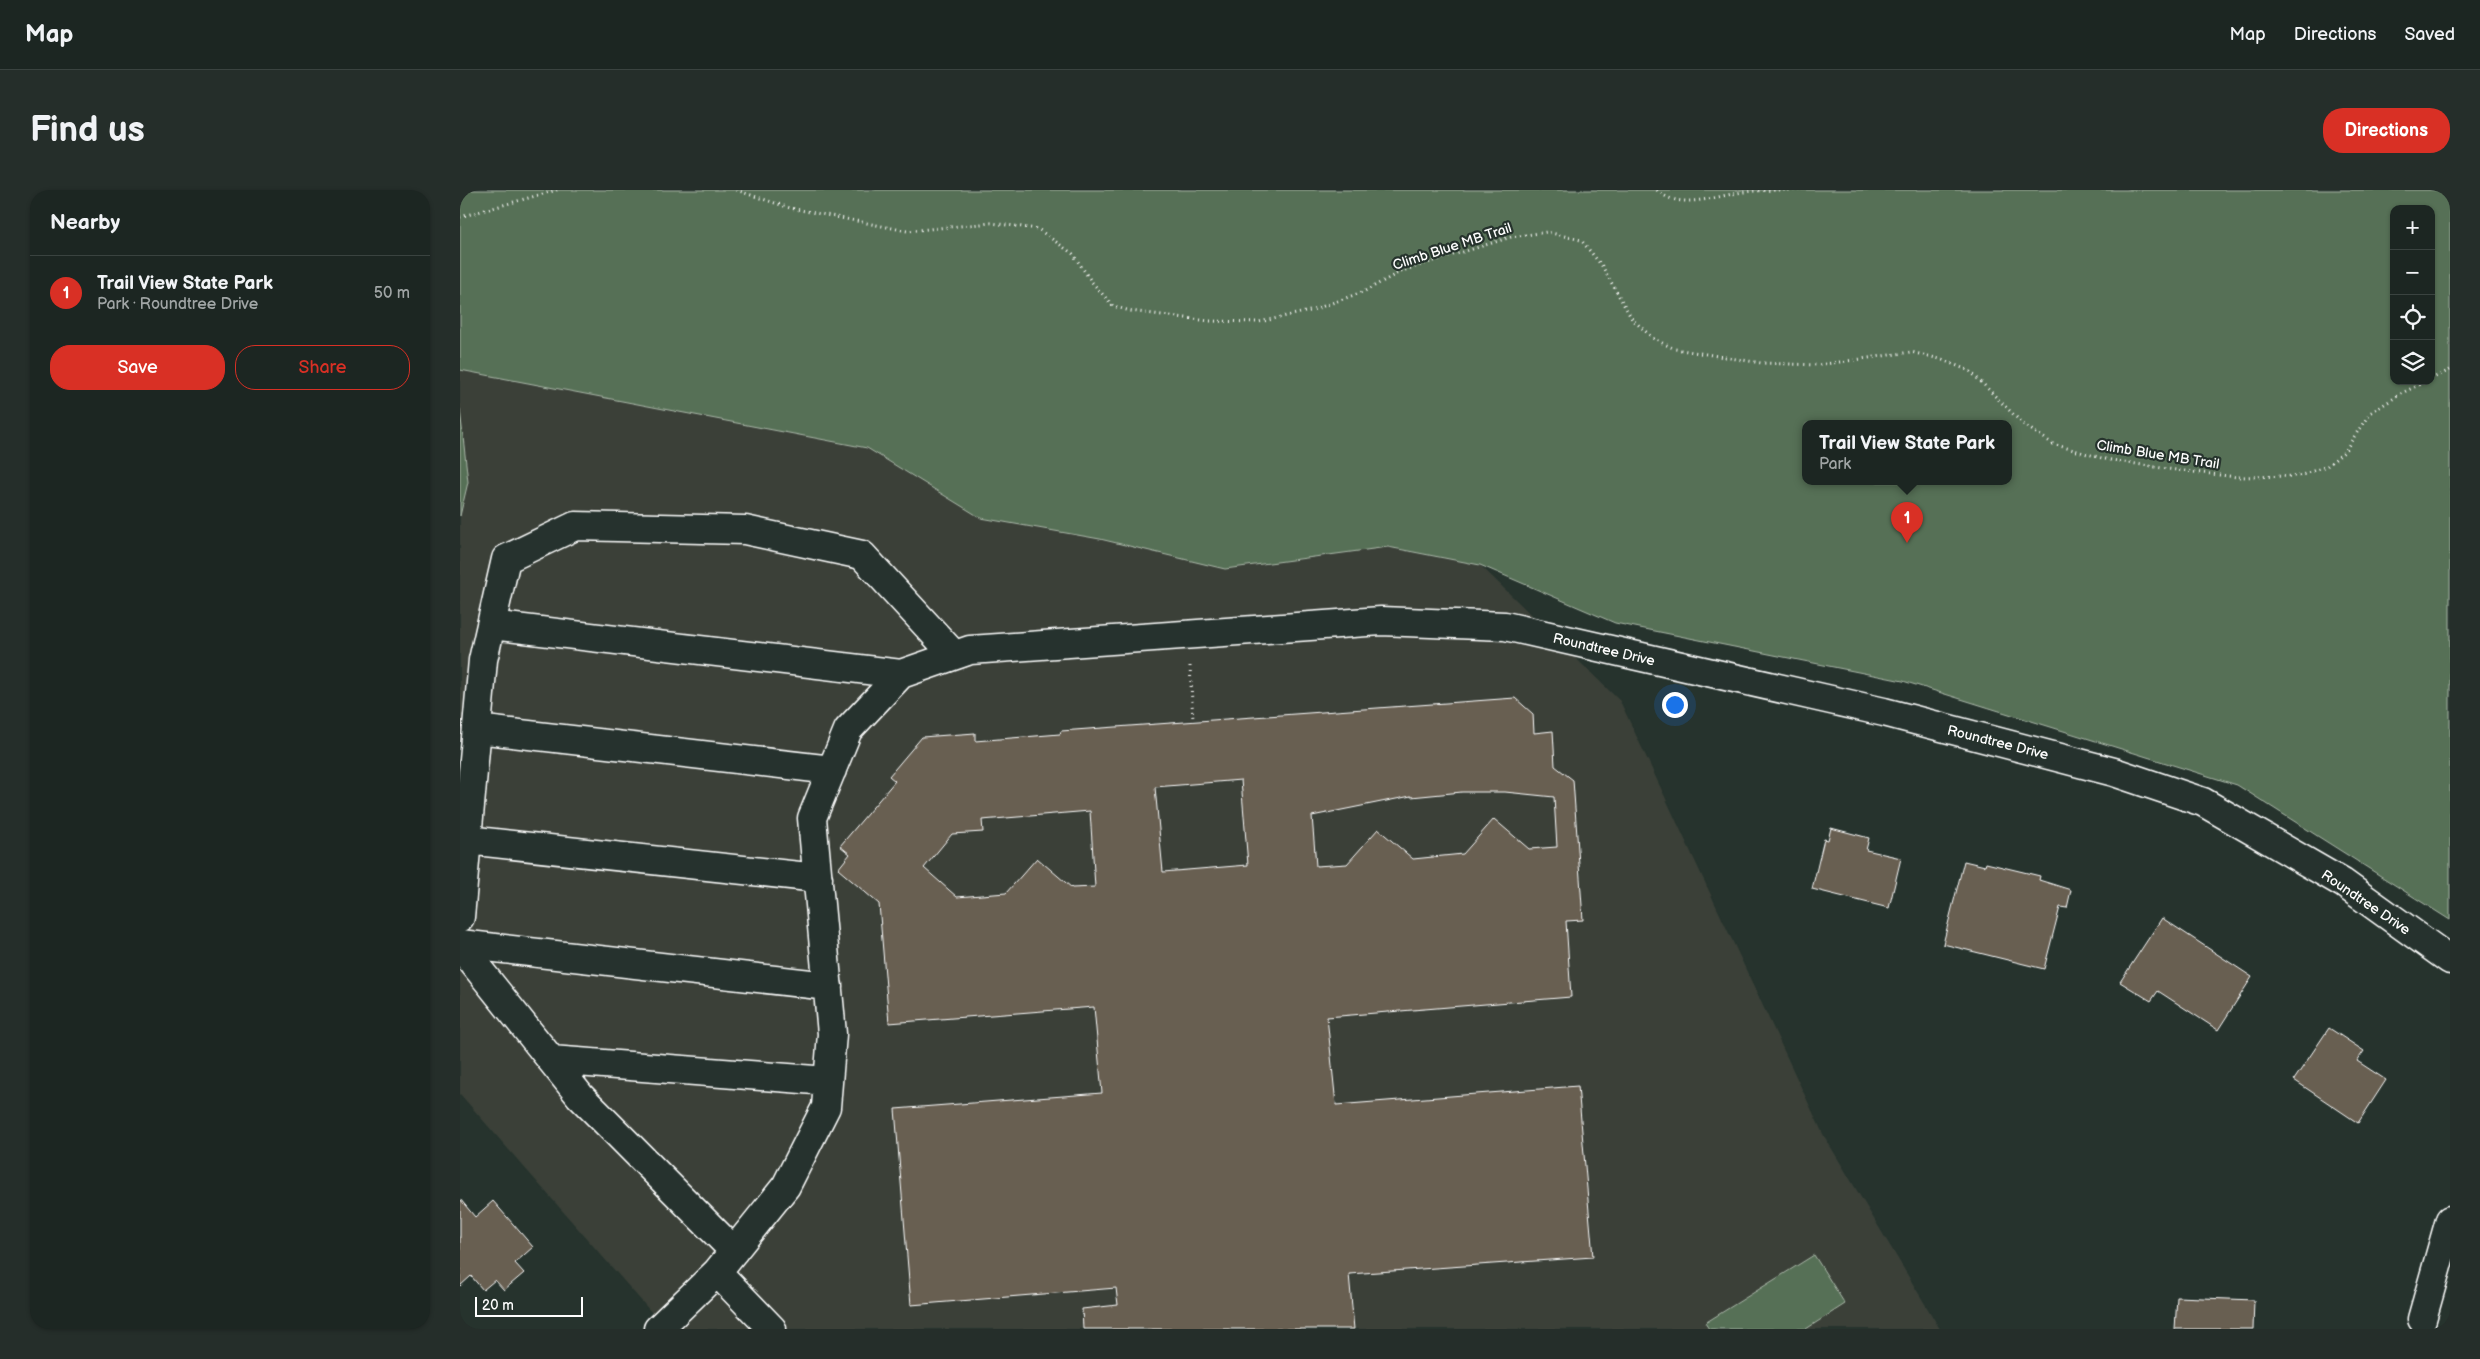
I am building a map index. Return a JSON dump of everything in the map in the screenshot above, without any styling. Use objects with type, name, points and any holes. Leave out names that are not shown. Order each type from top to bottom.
[{"type":"street","points":[[460,917],[483,660],[506,558],[575,526],[745,530],[862,556],[954,655]]},
{"type":"street","name":"Roundtree Drive","points":[[901,674],[970,650],[1381,622],[1505,626],[1884,712],[2114,772],[2203,802],[2343,883],[2450,960]]},
{"type":"street","points":[[491,625],[901,674]]},
{"type":"street","points":[[658,1329],[717,1272],[786,1186],[826,1107],[832,1034],[812,818],[848,730],[901,674]]},
{"type":"street","points":[[477,729],[832,770]]},
{"type":"street","points":[[467,840],[818,878]]},
{"type":"street","points":[[460,945],[828,986]]},
{"type":"street","points":[[460,945],[580,1096],[734,1251]]},
{"type":"street","points":[[551,1060],[828,1081]]},
{"type":"street","points":[[2422,1319],[2450,1220]]},
{"type":"street","points":[[717,1272],[772,1329]]},
{"type":"path","points":[[460,218],[558,190]]},
{"type":"path","name":"Climb Blue MB Trail","points":[[736,190],[790,208],[907,231],[991,224],[1038,228],[1073,254],[1090,281],[1113,306],[1130,311],[1209,321],[1260,322],[1310,311],[1365,292],[1402,271],[1511,237],[1547,232],[1581,240],[1602,266],[1632,319],[1654,339],[1675,349],[1762,363],[1818,365],[1911,352],[1940,359],[1970,371],[2024,425],[2053,444],[2105,459],[2237,477],[2299,476],[2327,466],[2344,452],[2370,413],[2419,385]]},
{"type":"path","points":[[1658,190],[1662,195],[1693,203],[1744,192],[1802,190]]},
{"type":"path","points":[[2435,377],[2450,370]]},
{"type":"path","points":[[1189,658],[1193,720]]},
{"type":"shaded area","points":[[460,370],[1480,565],[1620,701],[1823,1134],[1940,1329],[666,1329],[460,1094]]},
{"type":"green space","points":[[460,190],[2450,190],[2450,920],[2237,785],[1903,681],[1615,623],[1480,565],[1388,547],[1225,569],[1100,539],[981,518],[867,448],[460,370]]},
{"type":"green space","points":[[460,409],[468,482],[460,516]]},
{"type":"green space","points":[[1814,1255],[1845,1304],[1806,1329],[1709,1329],[1705,1323]]},
{"type":"building","points":[[1515,698],[1533,714],[1534,733],[1553,731],[1555,766],[1573,780],[1583,920],[1566,921],[1571,997],[1327,1017],[1336,1105],[1578,1086],[1593,1257],[1349,1274],[1354,1329],[1083,1329],[1082,1309],[1118,1305],[1116,1288],[911,1305],[895,1109],[1102,1093],[1094,1007],[889,1023],[879,904],[838,869],[850,854],[840,846],[895,781],[889,776],[922,737],[975,733],[975,741],[1060,734],[1061,731]],"holes":[[[1241,780],[1248,865],[1163,872],[1155,787]],[[1462,792],[1505,792],[1554,797],[1557,847],[1529,849],[1494,819],[1463,854],[1413,859],[1378,829],[1347,864],[1316,866],[1312,816],[1411,797]],[[1090,811],[1095,887],[1072,888],[1037,858],[1006,893],[957,897],[924,868],[952,834],[983,832],[982,820]]]},
{"type":"building","points":[[1831,828],[1869,838],[1866,850],[1901,858],[1889,908],[1812,889],[1824,839],[1828,840]]},
{"type":"building","points":[[1964,861],[1985,866],[1986,863],[2040,876],[2039,880],[2071,890],[2067,908],[2060,907],[2044,969],[1943,944]]},
{"type":"building","points":[[2162,918],[2252,977],[2218,1030],[2158,991],[2151,1001],[2120,982]]},
{"type":"building","points":[[2329,1028],[2364,1051],[2357,1061],[2386,1080],[2358,1123],[2294,1080]]},
{"type":"building","points":[[460,1199],[475,1217],[493,1201],[533,1247],[515,1263],[524,1273],[504,1290],[495,1280],[483,1290],[471,1276],[460,1286]]},
{"type":"building","points":[[2177,1297],[2254,1300],[2253,1329],[2175,1329]]},
{"type":"place","name":"Trail View State Park","points":[[1907,543]]}]
